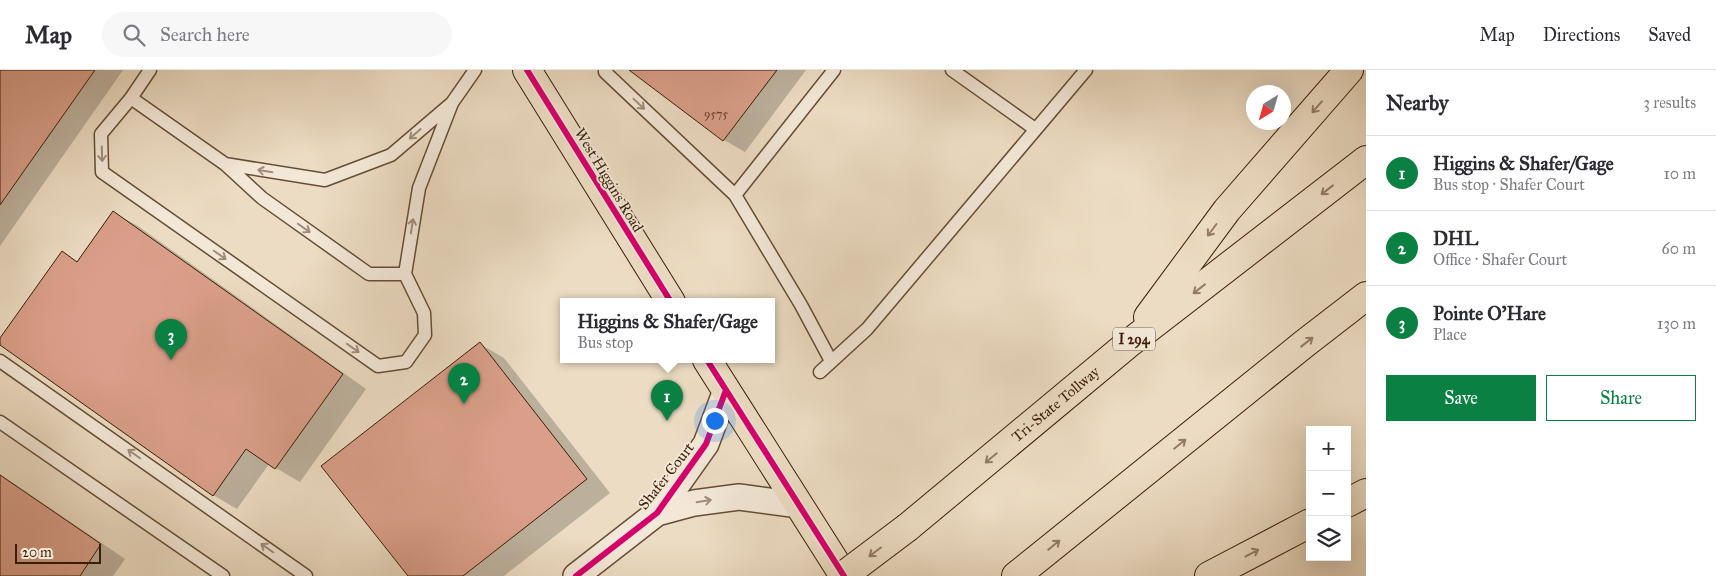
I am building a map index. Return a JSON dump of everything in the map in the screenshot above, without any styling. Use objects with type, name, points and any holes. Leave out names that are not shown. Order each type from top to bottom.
[{"type":"main road","name":"West Higgins Road","points":[[527,70],[668,298]]},
{"type":"main road","points":[[1128,344],[1227,210],[1349,70]]},
{"type":"main road","name":"Tri-State Tollway","points":[[843,576],[908,527],[1128,344],[1366,160]]},
{"type":"main road","points":[[1016,576],[1366,296]]},
{"type":"main road","points":[[709,363],[843,576]]},
{"type":"main road","points":[[1351,501],[1366,493]]},
{"type":"main road","points":[[1209,576],[1306,525]]},
{"type":"street","name":"Shafer Court","points":[[576,576],[657,513],[706,444],[726,390]]},
{"type":"street","name":"Shafer Court","points":[[657,513],[694,502],[738,497],[799,505]]},
{"type":"lane","points":[[150,70],[101,134],[102,172],[378,366],[406,362],[425,335],[424,313],[404,274],[419,188],[452,102],[474,70]]},
{"type":"lane","points":[[605,70],[735,195],[800,304],[831,361]]},
{"type":"lane","points":[[735,195],[834,70]]},
{"type":"lane","points":[[952,70],[1035,129]]},
{"type":"lane","points":[[820,372],[867,329],[1086,70]]},
{"type":"lane","points":[[130,98],[225,164],[262,198],[369,274],[404,274]]},
{"type":"lane","points":[[225,164],[325,180],[391,155],[452,102]]},
{"type":"lane","points":[[0,360],[306,576]]},
{"type":"lane","points":[[0,422],[223,576]]},
{"type":"building","points":[[0,70],[95,70],[0,205]]},
{"type":"building","points":[[629,70],[777,70],[723,141]]},
{"type":"building","points":[[113,211],[343,374],[275,469],[246,449],[213,496],[0,345],[0,338],[62,251],[77,262]]},
{"type":"building","points":[[480,342],[587,479],[463,576],[408,576],[321,466]]},
{"type":"building","points":[[0,475],[101,544],[80,576],[0,576]]},
{"type":"cycle path","points":[[527,70],[669,298]]},
{"type":"cycle path","points":[[709,363],[844,576]]},
{"type":"cycle path","points":[[576,576],[657,513],[706,444],[726,390]]},
{"type":"place","name":"Pointe O'Hare","points":[[171,360]]},
{"type":"place","name":"DHL","points":[[464,404]]},
{"type":"place","name":"Higgins & Shafer/Gage","points":[[667,421]]}]
